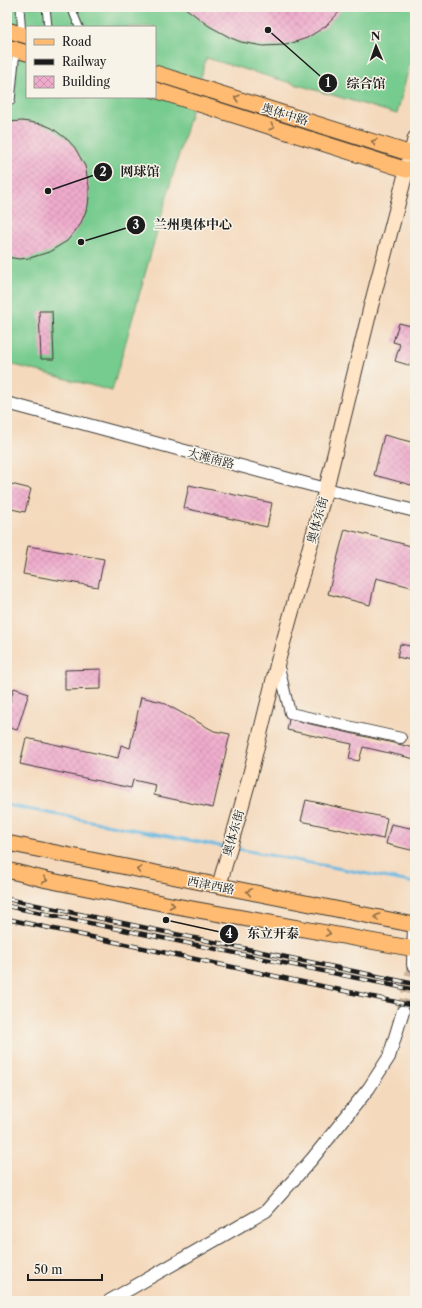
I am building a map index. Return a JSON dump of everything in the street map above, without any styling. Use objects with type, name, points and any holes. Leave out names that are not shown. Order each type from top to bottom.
[{"type":"main road","points":[[7,30],[24,36]]},
{"type":"main road","name":"奥体中路","points":[[156,73],[413,154]]},
{"type":"main road","name":"奥体中路","points":[[156,90],[407,170]]},
{"type":"main road","name":"奥体东街","points":[[218,886],[248,783],[278,661],[326,489],[371,306],[407,170],[413,154],[415,138]]},
{"type":"main road","name":"西津西路","points":[[7,843],[414,925]]},
{"type":"main road","points":[[7,870],[47,880],[176,906],[414,948]]},
{"type":"street","points":[[20,7],[24,36]]},
{"type":"street","points":[[46,7],[48,26]]},
{"type":"street","points":[[71,7],[79,26]]},
{"type":"street","points":[[11,101],[17,50]]},
{"type":"street","name":"大滩南路","points":[[7,403],[326,489],[415,511]]},
{"type":"street","points":[[278,661],[290,713],[402,738]]},
{"type":"street","points":[[413,965],[414,925]]},
{"type":"street","points":[[109,1301],[266,1210],[317,1154],[369,1088],[389,1056],[403,1011]]},
{"type":"green space","points":[[7,7],[415,7],[415,43],[397,114],[206,58],[112,391],[7,363]]},
{"type":"building","points":[[184,7],[344,7],[326,26],[307,38],[286,45],[263,46],[241,42],[231,38],[209,26]]},
{"type":"building","points":[[22,121],[42,124],[52,128],[68,140],[75,148],[85,166],[89,186],[89,196],[88,206],[80,225],[67,241],[49,252],[30,258],[19,259],[7,257],[7,122]]},
{"type":"building","points":[[39,311],[52,311],[54,359],[41,359]]},
{"type":"building","points":[[399,323],[415,327],[415,367],[395,361],[400,344],[393,342]]},
{"type":"building","points":[[384,435],[415,443],[415,486],[374,475]]},
{"type":"building","points":[[7,483],[31,489],[25,512],[7,508]]},
{"type":"building","points":[[189,485],[272,503],[267,527],[184,508]]},
{"type":"building","points":[[345,529],[415,547],[415,588],[376,578],[370,605],[328,594]]},
{"type":"building","points":[[28,546],[104,559],[98,587],[23,574]]},
{"type":"building","points":[[400,644],[415,647],[415,661],[397,657]]},
{"type":"building","points":[[101,669],[101,689],[65,690],[65,670]]},
{"type":"building","points":[[14,688],[29,693],[17,730],[7,727],[7,711]]},
{"type":"building","points":[[141,697],[162,702],[214,731],[230,734],[213,808],[154,795],[156,785],[133,780],[131,788],[20,764],[26,738],[118,758],[121,745],[130,748]]},
{"type":"building","points":[[289,719],[415,748],[415,759],[363,747],[359,761],[349,759],[352,744],[287,730]]},
{"type":"building","points":[[306,800],[387,818],[383,839],[301,821]]},
{"type":"building","points":[[391,824],[415,829],[415,851],[386,844]]},
{"type":"waterway","points":[[7,805],[225,847]]},
{"type":"waterway","points":[[233,848],[415,883]]},
{"type":"tunnel","points":[[403,1011],[413,965]]},
{"type":"railway","points":[[7,899],[415,984]]},
{"type":"railway","points":[[7,906],[415,990]]},
{"type":"railway","points":[[7,919],[415,1006]]},
{"type":"place","name":"综合馆","points":[[268,30]]},
{"type":"place","name":"网球馆","points":[[48,191]]},
{"type":"place","name":"兰州奥体中心","points":[[81,242]]},
{"type":"place","name":"东立开泰","points":[[166,920]]}]
